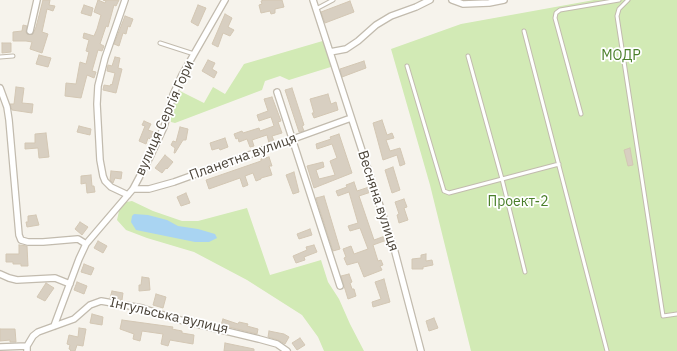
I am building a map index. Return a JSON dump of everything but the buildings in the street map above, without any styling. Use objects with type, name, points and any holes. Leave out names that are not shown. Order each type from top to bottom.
[{"type":"street","points":[[30,31],[37,0]]},
{"type":"street","points":[[54,326],[86,244],[128,195],[111,188],[103,176],[100,160],[96,104],[98,86],[105,58],[125,0]]},
{"type":"street","name":"вулиця Сергія Гори","points":[[128,195],[133,189],[156,145],[182,76],[225,0]]},
{"type":"street","name":"Весняна вулиця","points":[[313,0],[395,252],[422,351]]},
{"type":"street","points":[[330,52],[346,49],[387,18],[430,0]]},
{"type":"street","points":[[452,0],[463,4],[489,3],[504,0]]},
{"type":"street","points":[[0,88],[7,107],[9,120],[19,235],[21,240],[28,242],[43,242],[78,239],[86,244]]},
{"type":"street","points":[[277,92],[340,286]]},
{"type":"street","name":"Планетна вулиця","points":[[133,189],[149,189],[174,182],[351,118]]},
{"type":"street","points":[[0,274],[17,280],[55,278],[70,284]]},
{"type":"street","name":"Інгульська вулиця","points":[[0,347],[27,348],[33,336],[38,332],[74,320],[90,306],[101,301],[106,301],[142,308],[176,319],[277,344],[287,351]]},
{"type":"street","points":[[276,351],[277,344]]},
{"type":"lane","points":[[316,9],[333,0]]},
{"type":"lane","points":[[581,114],[555,18],[556,14],[560,10],[619,0]]},
{"type":"lane","points":[[628,0],[619,9],[617,16],[663,316],[677,314]]},
{"type":"lane","points":[[524,31],[607,351]]},
{"type":"lane","points":[[160,43],[194,54]]},
{"type":"lane","points":[[0,57],[13,56]]},
{"type":"lane","points":[[468,56],[502,179],[525,272]]},
{"type":"lane","points":[[408,66],[444,191],[448,194],[559,164]]},
{"type":"green space","points":[[594,0],[677,0],[677,351],[471,351],[430,185],[391,49],[461,24]]},
{"type":"green space","points":[[326,40],[334,66],[289,80],[280,76],[265,81],[262,90],[175,123],[171,122],[170,117],[180,91],[204,103],[213,87],[225,94],[244,64]]},
{"type":"green space","points":[[132,201],[153,211],[182,221],[198,221],[247,208],[270,275],[321,260],[328,282],[339,299],[364,351],[324,351],[318,337],[302,315],[247,280],[194,252],[126,230],[117,220],[119,211],[126,202]]},
{"type":"water","points":[[134,214],[148,215],[167,220],[178,226],[198,229],[215,234],[217,238],[209,242],[195,242],[136,230],[131,222]]},
{"type":"park label","name":"МОДР","points":[[621,56]]},
{"type":"park label","name":"Проект-2","points":[[518,202]]}]
